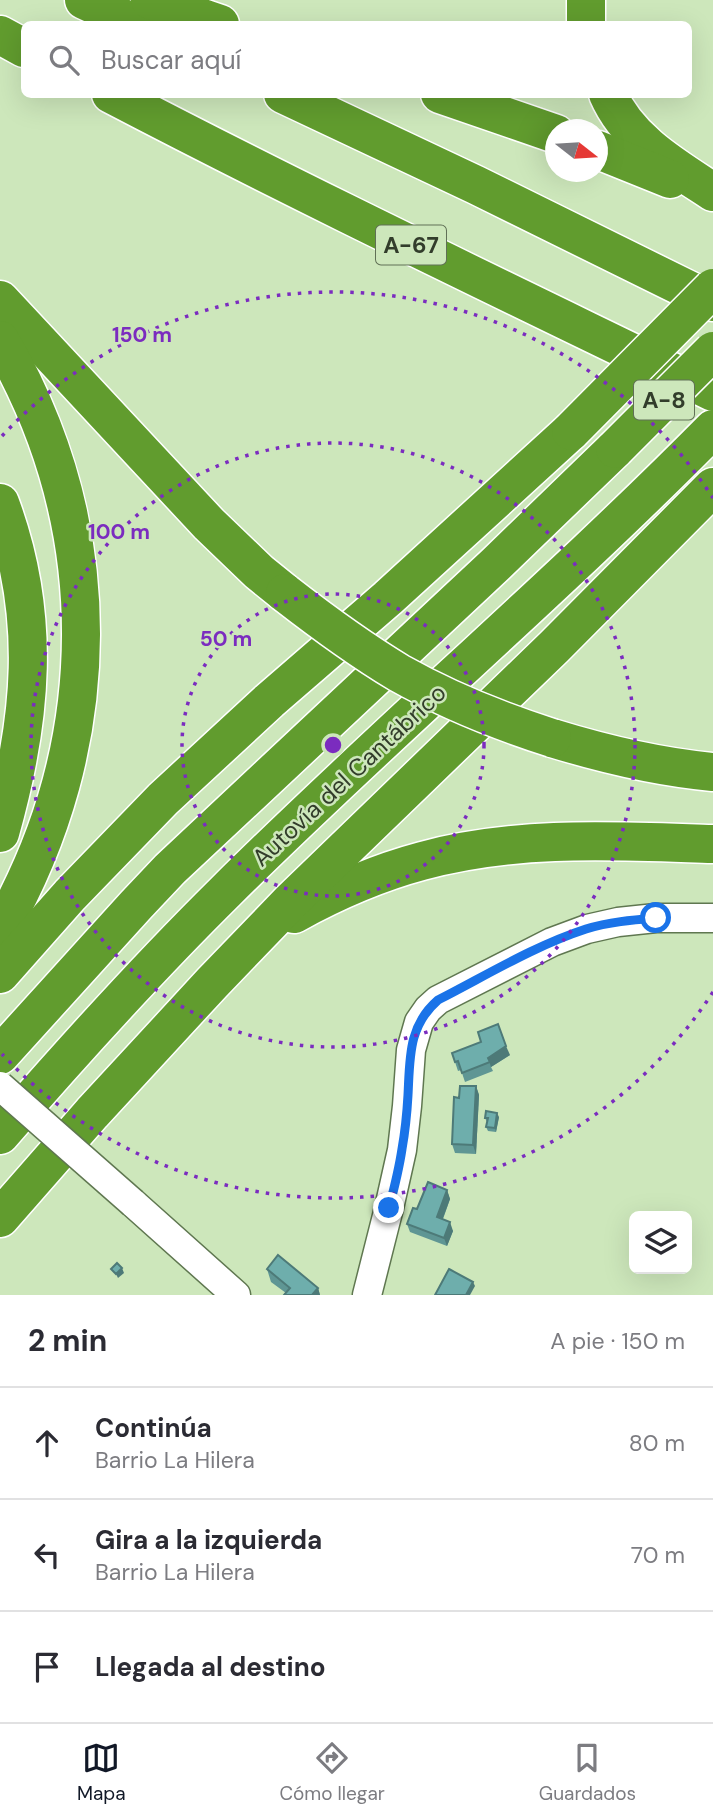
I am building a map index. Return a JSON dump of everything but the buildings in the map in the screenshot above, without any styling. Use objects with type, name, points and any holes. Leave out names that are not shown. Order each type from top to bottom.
[{"type":"highway","points":[[84,0],[130,21]]},
{"type":"highway","points":[[149,0],[211,21]]},
{"type":"highway","points":[[586,0],[586,21]]},
{"type":"highway","points":[[0,35],[21,46]]},
{"type":"highway","name":"A-67","points":[[119,98],[334,207],[713,392]]},
{"type":"highway","points":[[292,98],[713,302]]},
{"type":"highway","points":[[452,98],[545,131]]},
{"type":"highway","points":[[610,98],[624,122],[641,141],[713,192]]},
{"type":"highway","points":[[608,154],[651,170],[713,199]]},
{"type":"highway","points":[[0,974],[70,895],[163,799],[571,431],[713,288]]},
{"type":"highway","points":[[0,300],[209,524],[259,572],[324,623],[375,658],[408,678],[498,720],[587,749],[646,762],[713,772]]},
{"type":"highway","points":[[0,340],[38,413],[50,447],[72,533],[82,606],[78,694],[73,737],[65,772],[37,854],[0,930]]},
{"type":"highway","name":"A-8","points":[[0,1055],[170,869],[496,564],[713,351]]},
{"type":"highway","name":"Autovía del Cantábrico","points":[[0,1135],[120,1000],[227,889],[610,531],[711,431]]},
{"type":"highway","points":[[0,1218],[92,1113],[290,902],[510,690],[713,487]]},
{"type":"highway","points":[[0,503],[18,564],[28,640],[25,721],[15,776],[0,833]]},
{"type":"highway","points":[[212,983],[290,916],[324,897],[422,861],[473,850],[547,842],[621,840],[713,844]]},
{"type":"street","points":[[367,1295],[402,1150],[411,1050],[419,1022],[428,1009],[438,1000],[528,953],[587,929],[656,918],[713,918]]},
{"type":"street","points":[[0,1086],[236,1295]]},
{"type":"route","points":[[389,1208],[402,1150],[411,1050],[419,1022],[428,1009],[438,1000],[552,942],[587,929],[656,918]]}]
